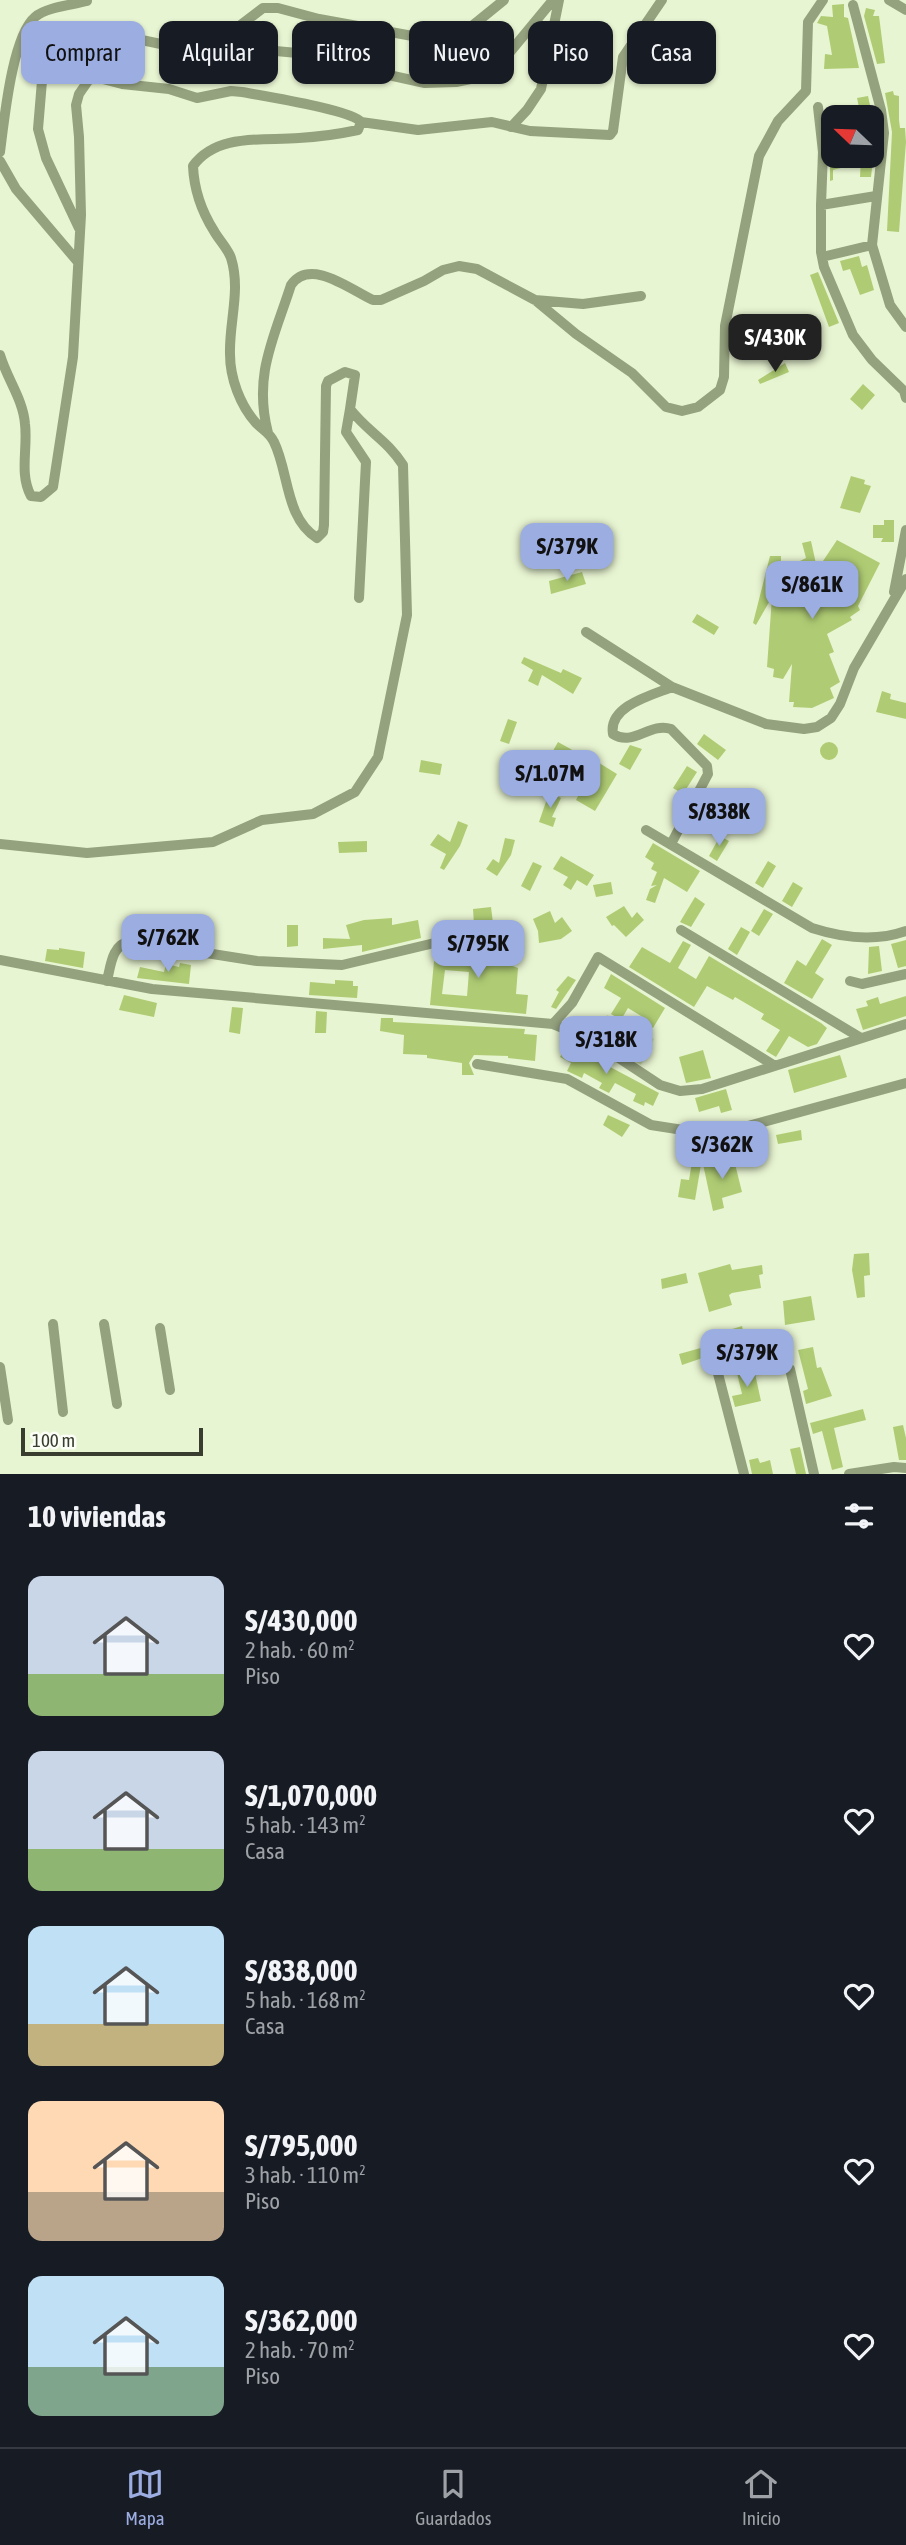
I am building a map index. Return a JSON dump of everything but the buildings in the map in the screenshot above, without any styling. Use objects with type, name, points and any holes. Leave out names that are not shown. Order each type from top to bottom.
[{"type":"street","points":[[246,21],[263,8],[278,8],[319,19],[451,43],[504,0]]},
{"type":"street","points":[[278,51],[308,54],[425,83],[456,82],[485,76],[510,52],[553,0]]},
{"type":"street","points":[[511,127],[541,89],[559,0]]},
{"type":"street","points":[[0,355],[21,405],[25,424],[26,486],[31,495],[41,497],[53,487],[57,446],[71,380],[81,215],[76,105],[79,94],[88,81],[95,77],[122,84],[169,89],[197,98],[231,91],[243,92],[314,108],[333,109],[359,118],[361,122],[418,130],[492,122],[540,132],[610,135],[613,131],[623,57],[662,0]]},
{"type":"street","points":[[268,433],[262,405],[267,351],[290,285],[304,273],[327,278],[373,300],[381,300],[443,270],[468,265],[492,275],[535,300],[576,334],[632,373],[666,407],[682,411],[698,407],[713,398],[720,390],[723,377],[725,326],[759,156],[778,121],[806,91],[808,22],[823,0]]},
{"type":"street","points":[[889,0],[906,9]]},
{"type":"street","points":[[0,152],[8,93],[18,48],[26,28],[36,16],[46,11],[87,1]]},
{"type":"street","points":[[853,5],[881,110],[884,133],[872,245],[890,305],[906,327]]},
{"type":"street","points":[[79,229],[46,158],[38,129],[43,69],[48,55],[58,42],[70,34],[108,33],[159,44]]},
{"type":"street","points":[[818,107],[823,152],[822,257],[829,281],[853,335],[872,360],[904,391],[906,398]]},
{"type":"street","points":[[359,598],[366,462],[364,455],[346,432],[355,379],[353,373],[345,372],[328,381],[326,386],[325,516],[323,532],[317,538],[307,528],[286,489],[280,455],[268,433],[248,412],[234,384],[230,354],[236,291],[231,257],[204,216],[193,166],[210,149],[228,143],[341,134],[358,130],[361,122]]},
{"type":"street","points":[[0,161],[16,189],[78,262]]},
{"type":"street","points":[[821,205],[876,196]]},
{"type":"street","points":[[822,257],[872,245]]},
{"type":"street","points":[[535,300],[583,304],[640,296]]},
{"type":"street","points":[[0,844],[88,853],[214,842],[262,820],[313,814],[355,792],[378,757],[407,615],[403,465],[391,446],[373,433],[350,410]]},
{"type":"street","points":[[893,598],[906,530]]},
{"type":"street","points":[[586,632],[672,687],[766,723],[804,729],[817,727],[831,718],[840,704],[855,668],[906,579]]},
{"type":"street","points":[[671,844],[708,774],[707,766],[671,729],[662,726],[629,739],[618,737],[612,729],[616,717],[629,705],[672,687]]},
{"type":"street","points":[[646,830],[812,928],[839,937],[867,938],[906,931]]},
{"type":"street","points":[[107,981],[115,951],[121,943],[130,941],[257,961],[342,965],[489,930]]},
{"type":"street","points":[[681,930],[862,1038]]},
{"type":"street","points":[[553,1024],[572,1003],[597,957],[775,1066]]},
{"type":"street","points":[[0,960],[152,989],[553,1024],[616,1056],[660,1085],[680,1091],[702,1089],[906,1024]]},
{"type":"street","points":[[850,981],[862,984],[906,974]]},
{"type":"street","points":[[477,1064],[567,1079],[651,1125],[715,1135],[906,1083]]},
{"type":"street","points":[[52,1324],[64,1412]]},
{"type":"street","points":[[104,1324],[117,1404]]},
{"type":"street","points":[[160,1328],[170,1390]]},
{"type":"street","points":[[715,1362],[744,1474]]},
{"type":"street","points":[[0,1367],[8,1419]]},
{"type":"street","points":[[790,1369],[814,1474]]},
{"type":"street","points":[[849,1474],[894,1466],[906,1468]]},
{"type":"green space","points":[[607,1015],[654,1039],[641,1065],[594,1040]]}]
